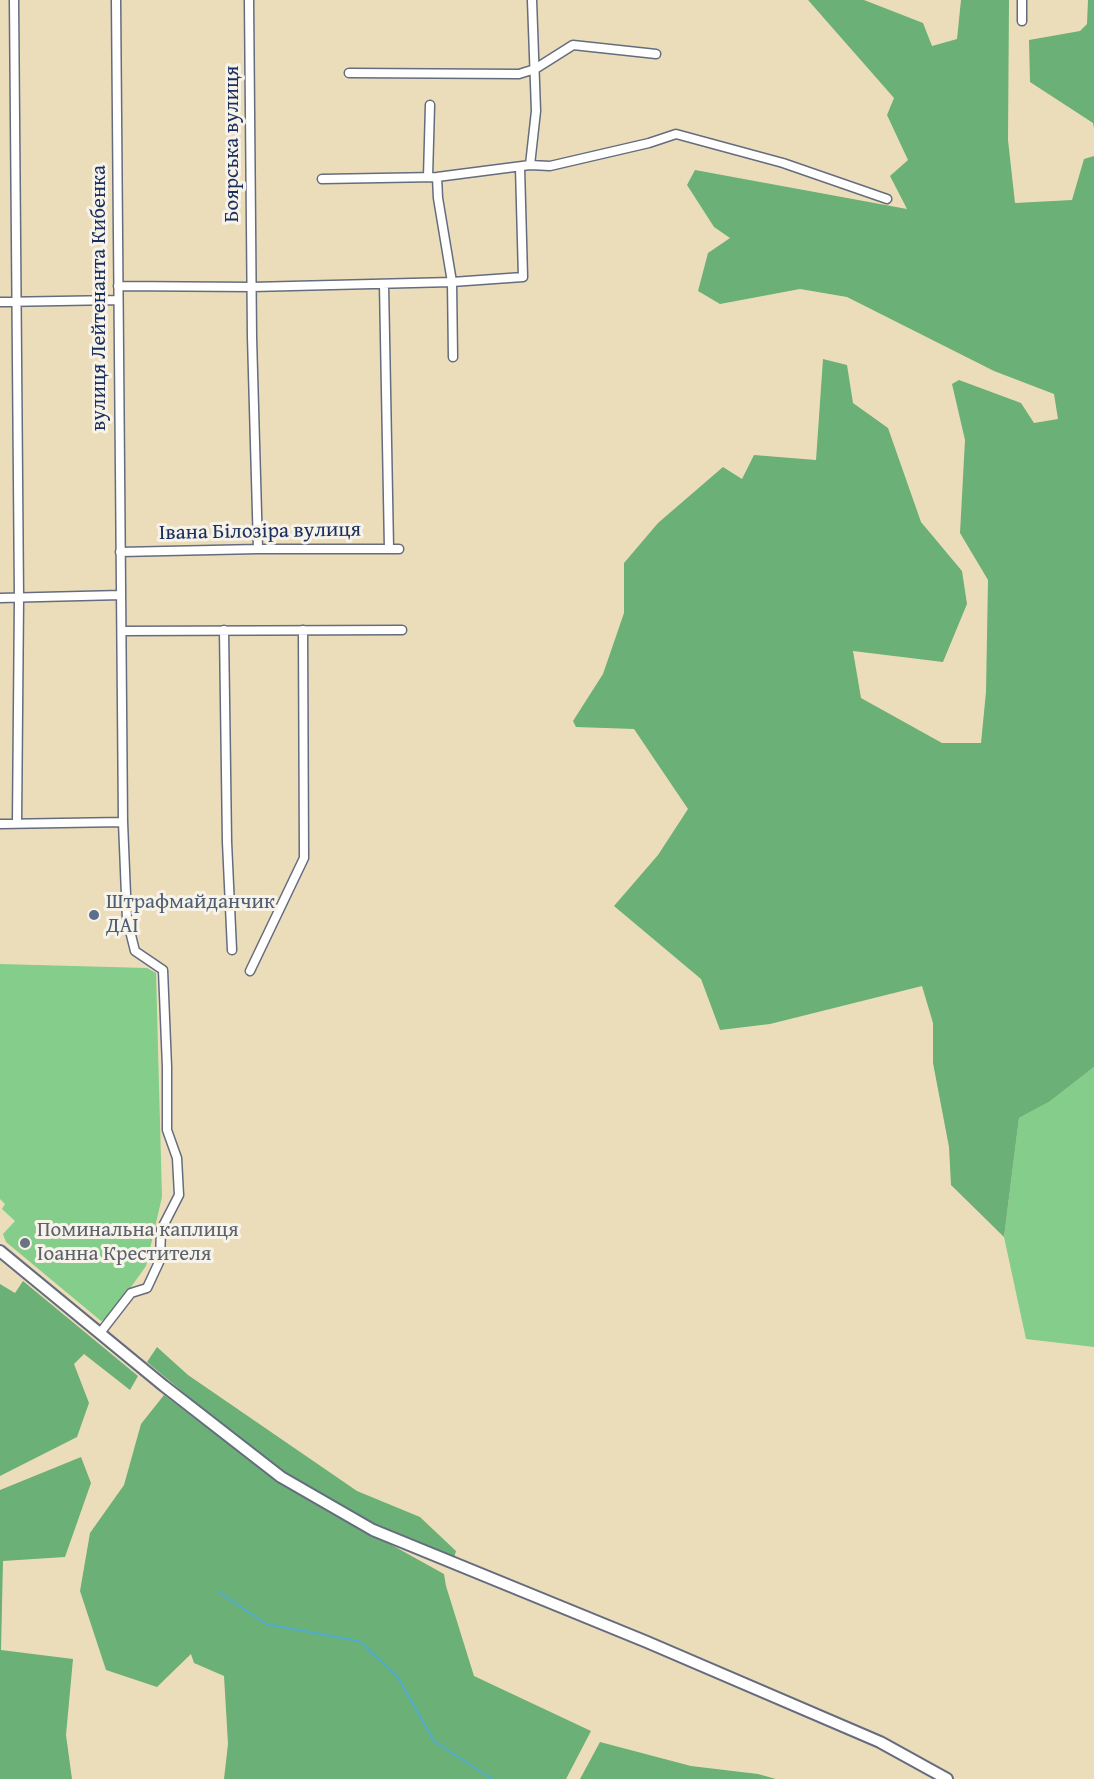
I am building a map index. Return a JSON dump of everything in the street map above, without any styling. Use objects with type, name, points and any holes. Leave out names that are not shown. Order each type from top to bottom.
[{"type":"street","points":[[14,0],[18,302],[17,823]]},
{"type":"street","name":"вулиця Лейтенанта Кибенка","points":[[116,0],[122,631]]},
{"type":"street","name":"Боярська вулиця","points":[[249,0],[258,549]]},
{"type":"street","points":[[530,165],[536,111],[532,0]]},
{"type":"street","points":[[1022,0],[1022,21]]},
{"type":"street","points":[[349,73],[519,74],[535,69],[573,45],[656,54]]},
{"type":"street","points":[[430,105],[433,177],[452,282],[453,357]]},
{"type":"street","points":[[322,179],[433,177],[530,165],[550,166],[649,143],[676,134],[783,163],[887,199]]},
{"type":"street","points":[[118,286],[252,287],[452,282],[523,277],[520,166]]},
{"type":"street","points":[[384,284],[389,549]]},
{"type":"street","points":[[0,302],[118,300]]},
{"type":"street","name":"Івана Білозіра вулиця","points":[[120,552],[399,549]]},
{"type":"street","points":[[0,598],[121,595]]},
{"type":"street","points":[[224,630],[226,842],[232,950]]},
{"type":"street","points":[[250,971],[304,858],[303,630]]},
{"type":"street","points":[[100,1333],[131,1293],[147,1287],[160,1260],[161,1230],[179,1195],[177,1158],[167,1130],[168,1067],[163,970],[135,951],[127,919],[123,822],[122,631],[402,630]]},
{"type":"street","points":[[0,824],[123,822]]},
{"type":"street","points":[[0,1251],[164,1386],[281,1477],[373,1530],[646,1642],[880,1742],[946,1779]]},
{"type":"green space","points":[[808,0],[864,0],[923,23],[932,46],[957,39],[961,0],[1009,0],[1008,140],[1015,203],[1072,200],[1084,159],[1094,156],[1094,1067],[1049,1102],[1019,1118],[1004,1237],[951,1185],[949,1147],[933,1063],[933,1023],[922,986],[770,1024],[720,1030],[701,979],[614,906],[658,855],[688,809],[634,729],[576,727],[573,721],[603,674],[624,613],[624,563],[658,523],[723,467],[742,479],[754,455],[816,460],[823,359],[847,365],[853,403],[888,428],[921,522],[962,571],[967,604],[943,662],[853,651],[861,698],[942,743],[981,743],[986,692],[988,580],[960,533],[965,440],[952,384],[959,380],[1021,403],[1034,423],[1058,419],[1054,394],[994,371],[847,297],[800,289],[720,304],[698,291],[708,253],[730,238],[714,227],[687,185],[695,170],[907,209],[890,176],[908,160],[887,115],[894,98]]},
{"type":"green space","points":[[1088,0],[1094,0],[1094,128],[1093,123],[1030,82],[1029,40],[1080,31],[1087,24]]},
{"type":"green space","points":[[0,964],[147,968],[156,973],[162,1197],[146,1266],[109,1318],[101,1321],[6,1242],[3,1234],[15,1221],[2,1209],[5,1204],[0,1199]]},
{"type":"green space","points":[[1094,1067],[1094,1347],[1026,1339],[1004,1237],[1019,1118],[1049,1102]]},
{"type":"green space","points":[[23,1281],[138,1376],[130,1390],[84,1354],[74,1364],[89,1403],[77,1437],[0,1476],[0,1284],[15,1293]]},
{"type":"green space","points":[[157,1347],[188,1375],[357,1491],[420,1517],[456,1551],[454,1558],[373,1525],[282,1475],[147,1362]]},
{"type":"green space","points":[[164,1395],[280,1483],[444,1574],[474,1676],[591,1731],[566,1779],[224,1779],[228,1744],[224,1676],[194,1663],[191,1654],[157,1687],[106,1670],[80,1591],[90,1533],[124,1485],[141,1424]]},
{"type":"green space","points":[[81,1457],[91,1483],[65,1557],[3,1561],[1,1650],[73,1659],[66,1735],[72,1779],[0,1779],[0,1490]]},
{"type":"green space","points":[[600,1742],[691,1766],[758,1774],[776,1779],[580,1779]]},
{"type":"waterway","points":[[219,1592],[266,1624],[359,1641],[397,1676],[434,1741],[492,1779]]},
{"type":"place","name":"Штрафмайданчик ДАІ","points":[[94,915]]},
{"type":"place","name":"Поминальна каплиця Іоанна Крестителя","points":[[25,1243]]}]
